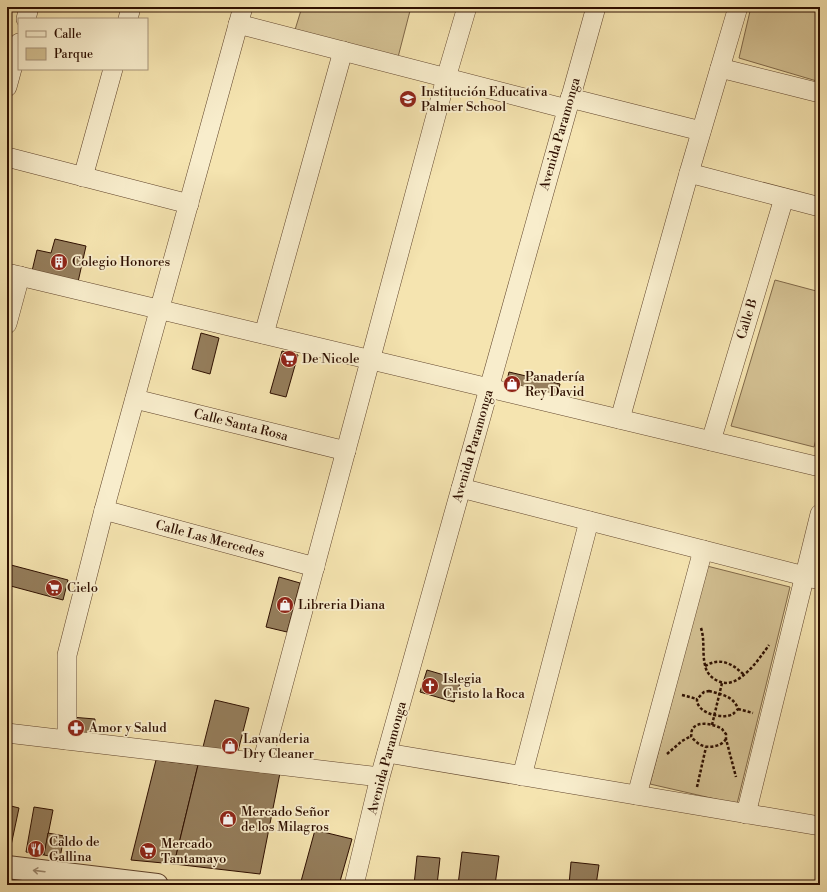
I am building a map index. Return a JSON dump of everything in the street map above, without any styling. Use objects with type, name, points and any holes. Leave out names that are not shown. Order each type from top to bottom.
[{"type":"street","points":[[26,18],[29,7]]},
{"type":"street","points":[[128,18],[131,7]]},
{"type":"street","points":[[262,763],[446,78],[467,7]]},
{"type":"street","name":"Avenida Paramonga","points":[[354,885],[380,777],[596,7]]},
{"type":"street","points":[[620,419],[701,131],[738,7]]},
{"type":"street","points":[[67,740],[67,655],[104,510],[240,16],[343,51],[446,78],[701,131]]},
{"type":"street","points":[[7,87],[18,47]]},
{"type":"street","points":[[264,334],[343,51]]},
{"type":"street","points":[[720,68],[820,92]]},
{"type":"street","points":[[83,177],[113,70]]},
{"type":"street","points":[[7,157],[189,204]]},
{"type":"street","points":[[689,173],[820,207]]},
{"type":"street","name":"Calle B","points":[[711,441],[784,198]]},
{"type":"street","points":[[7,324],[13,275],[820,467]]},
{"type":"street","name":"Calle Santa Rosa","points":[[135,399],[346,451]]},
{"type":"street","points":[[461,488],[812,578]]},
{"type":"street","name":"Calle Las Mercedes","points":[[104,510],[315,567]]},
{"type":"street","points":[[746,814],[812,578],[820,514]]},
{"type":"street","points":[[522,776],[589,521]]},
{"type":"street","points":[[637,795],[703,550]]},
{"type":"street","points":[[7,733],[380,777]]},
{"type":"street","points":[[387,753],[820,826]]},
{"type":"street","points":[[7,867],[76,880],[157,885]]},
{"type":"path","points":[[699,622],[702,632],[705,666],[708,674],[713,679],[722,683],[737,681],[744,675],[757,661],[772,639]]},
{"type":"path","points":[[705,666],[712,662],[721,661],[736,667],[744,675]]},
{"type":"path","points":[[712,725],[722,683]]},
{"type":"path","points":[[709,691],[733,700],[738,709],[728,715],[715,715],[699,708],[696,704],[697,699],[704,692],[709,691]]},
{"type":"path","points":[[676,694],[697,699]]},
{"type":"path","points":[[738,709],[757,714]]},
{"type":"path","points":[[726,739],[724,743],[719,745],[706,746],[699,744],[692,735],[692,730],[695,726],[701,724],[712,725],[722,729],[726,734],[737,781]]},
{"type":"path","points":[[664,757],[682,741],[692,735]]},
{"type":"path","points":[[696,792],[706,746]]},
{"type":"green space","points":[[302,7],[411,7],[397,61],[294,33]]},
{"type":"green space","points":[[751,7],[820,7],[820,82],[739,58]]},
{"type":"green space","points":[[775,280],[820,292],[820,424],[814,447],[731,426]]},
{"type":"green space","points":[[707,566],[790,587],[737,804],[650,784]]},
{"type":"building","name":"Colegio Honores","points":[[55,239],[86,246],[78,282],[32,271],[37,250],[51,253]]},
{"type":"building","points":[[201,333],[219,338],[210,374],[192,369]]},
{"type":"building","points":[[282,351],[298,355],[286,397],[270,393]]},
{"type":"building","points":[[509,372],[560,384],[556,401],[505,389]]},
{"type":"building","points":[[11,565],[68,580],[63,600],[7,585]]},
{"type":"building","points":[[279,577],[300,583],[287,632],[266,627]]},
{"type":"building","points":[[427,670],[461,680],[454,702],[420,692]]},
{"type":"building","points":[[215,700],[249,708],[237,755],[203,747]]},
{"type":"building","points":[[71,717],[95,719],[94,734],[70,733]]},
{"type":"building","name":"Mercado Tantamayo","points":[[156,760],[198,765],[174,864],[131,860]]},
{"type":"building","name":"Mercado Señor de los Milagros","points":[[198,765],[280,773],[260,874],[174,864]]},
{"type":"building","points":[[7,805],[19,808],[9,855],[7,855]]},
{"type":"building","points":[[34,807],[53,810],[44,855],[26,852]]},
{"type":"building","points":[[315,830],[352,839],[339,885],[300,885]]},
{"type":"building","points":[[48,833],[64,836],[60,858],[44,855]]},
{"type":"building","points":[[462,852],[499,856],[495,885],[458,885]]},
{"type":"building","points":[[417,856],[440,858],[437,885],[414,885]]},
{"type":"building","points":[[571,862],[599,865],[596,885],[569,885]]},
{"type":"place","name":"Institución Educativa Palmer School","points":[[408,99]]},
{"type":"place","name":"Colegio Honores","points":[[59,262]]},
{"type":"place","name":"De Nicole","points":[[289,359]]},
{"type":"place","name":"Panadería Rey David","points":[[512,384]]},
{"type":"place","name":"Cielo","points":[[54,588]]},
{"type":"place","name":"Libreria Diana","points":[[285,605]]},
{"type":"place","name":"Islegia Cristo la Roca","points":[[430,686]]},
{"type":"place","name":"Amor y Salud","points":[[76,728]]},
{"type":"place","name":"Lavanderia Dry Cleaner","points":[[230,746]]},
{"type":"place","name":"Mercado Señor de los Milagros","points":[[228,819]]},
{"type":"place","name":"Caldo de Gallina","points":[[36,849]]},
{"type":"place","name":"Mercado Tantamayo","points":[[148,851]]}]
